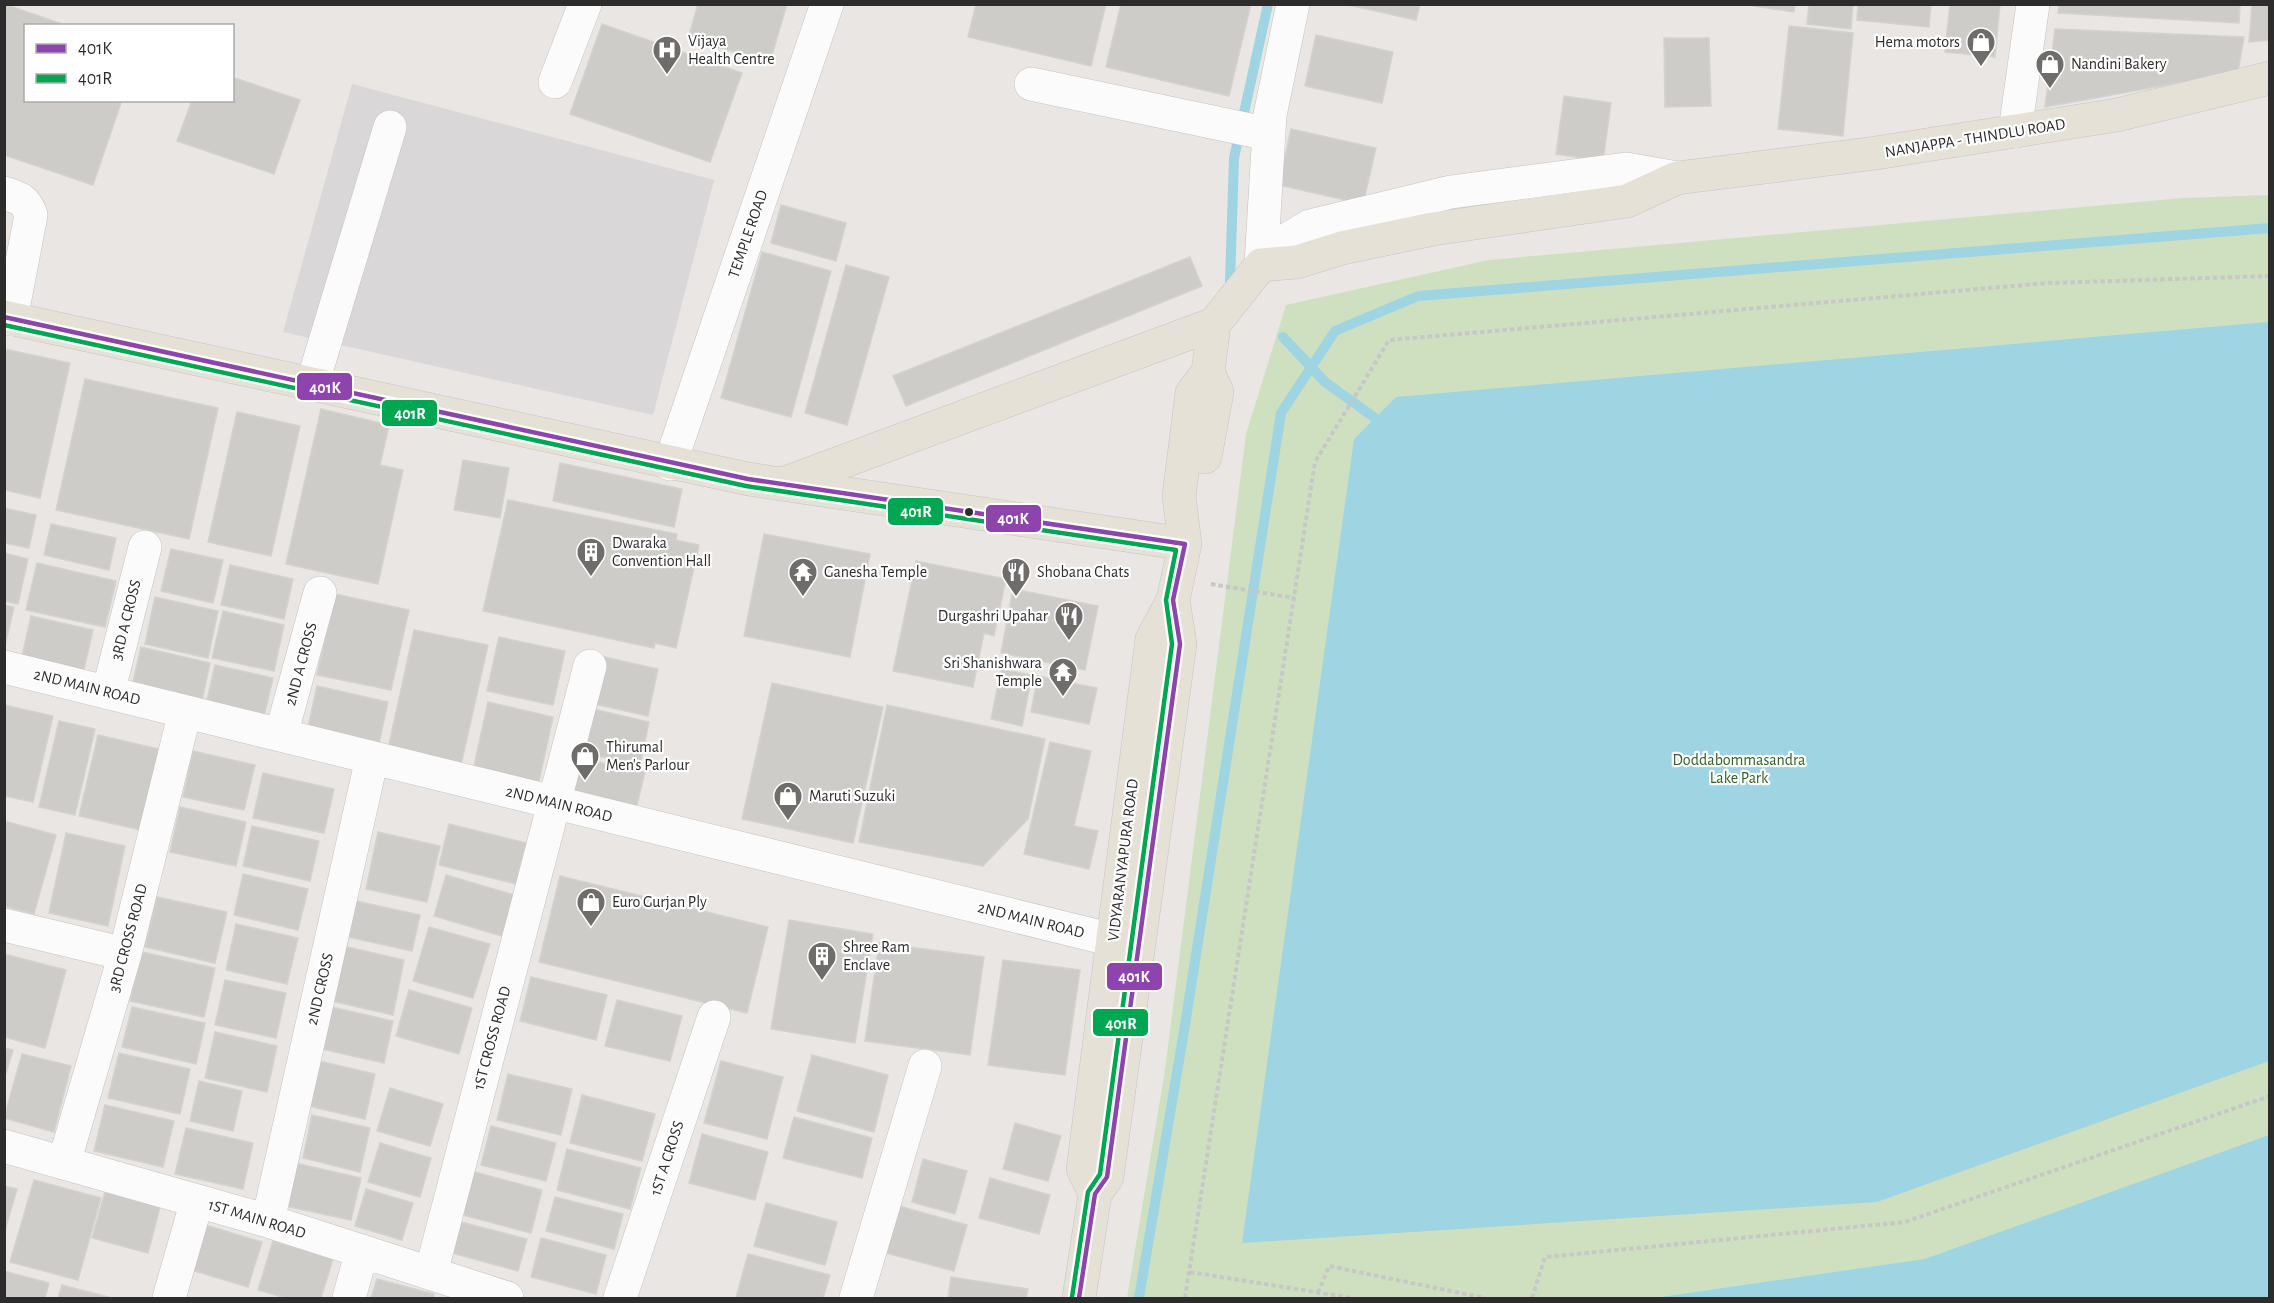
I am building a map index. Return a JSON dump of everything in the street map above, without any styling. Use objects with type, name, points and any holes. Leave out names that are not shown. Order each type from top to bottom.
[{"type":"main road","name":"NANJAPPA - THINDLU ROAD","points":[[1261,265],[1298,262],[1342,248],[1433,229],[1627,201],[1677,178],[1876,153],[2117,115],[2270,78]]},
{"type":"main road","points":[[783,484],[1214,324],[1261,265]]},
{"type":"main road","points":[[8,318],[670,464],[783,484],[1185,543]]},
{"type":"main road","name":"VIDYARANYAPURA ROAD","points":[[1095,1194],[1083,1169],[1152,639],[1175,589],[1185,543],[1179,496],[1196,506],[1217,392],[1208,372],[1214,324]]},
{"type":"main road","name":"VIDYARANYAPURA ROAD","points":[[1079,1299],[1095,1194],[1107,1177],[1180,644],[1175,589]]},
{"type":"street","points":[[555,82],[585,4]]},
{"type":"street","name":"TEMPLE ROAD","points":[[670,464],[827,4]]},
{"type":"street","points":[[1261,265],[1264,132],[1270,115],[1293,4]]},
{"type":"street","points":[[2015,131],[2033,4]]},
{"type":"street","points":[[1031,84],[1264,132]]},
{"type":"street","points":[[312,385],[390,128]]},
{"type":"street","points":[[4,194],[20,198],[28,204],[31,215],[8,318]]},
{"type":"street","name":"3RD A CROSS","points":[[108,693],[145,547]]},
{"type":"street","name":"2ND A CROSS","points":[[281,735],[320,593]]},
{"type":"street","points":[[554,802],[590,666]]},
{"type":"street","name":"2ND MAIN ROAD","points":[[4,667],[1113,940]]},
{"type":"street","name":"3RD CROSS ROAD","points":[[64,1163],[125,954],[184,711]]},
{"type":"street","name":"2ND CROSS","points":[[268,1221],[372,758]]},
{"type":"street","name":"1ST CROSS ROAD","points":[[431,1273],[554,802]]},
{"type":"street","points":[[4,925],[125,954]]},
{"type":"street","name":"1ST A CROSS","points":[[620,1299],[714,1017]]},
{"type":"street","points":[[856,1299],[925,1066]]},
{"type":"street","name":"1ST MAIN ROAD","points":[[4,1146],[268,1221],[507,1299]]},
{"type":"street","points":[[169,1299],[197,1201]]},
{"type":"street","points":[[349,1299],[362,1251]]},
{"type":"path","points":[[1185,1299],[1315,462],[1389,340],[2048,283],[2270,276]]},
{"type":"path","points":[[1175,589],[1294,598]]},
{"type":"path","points":[[1532,1299],[1545,1257],[1905,1221],[2270,1096]]},
{"type":"path","points":[[1318,1293],[1329,1266],[1485,1299]]},
{"type":"path","points":[[1190,1272],[1353,1299]]},
{"type":"shaded area","points":[[352,84],[714,180],[653,415],[283,332]]},
{"type":"green space","name":"Doddabommasandra Lake Park","points":[[2269,195],[2269,1298],[1127,1298],[1165,1070],[1246,434],[1286,305],[1489,260],[2183,198]]},
{"type":"water","name":"Doddabommasandra Lake Park","points":[[2269,322],[2269,1061],[1877,1202],[1242,1243],[1354,439],[1396,397]]},
{"type":"water","points":[[2269,1135],[2269,1298],[1654,1298],[1925,1259]]},
{"type":"building","points":[[4,4],[62,24],[24,24],[24,102],[121,102],[93,185],[4,155]]},
{"type":"building","points":[[698,4],[787,4],[770,62],[688,39]]},
{"type":"building","points":[[976,4],[1106,4],[1091,66],[968,37]]},
{"type":"building","points":[[1121,4],[1251,4],[1229,96],[1106,67]]},
{"type":"building","points":[[1344,4],[1420,4],[1416,20]]},
{"type":"building","points":[[1741,4],[1795,4],[1794,12]]},
{"type":"building","points":[[1809,4],[1853,4],[1851,29],[1807,24]]},
{"type":"building","points":[[1858,4],[1931,4],[1929,27],[1857,20]]},
{"type":"building","points":[[1950,4],[2000,4],[1995,57],[1945,52]]},
{"type":"building","points":[[2059,4],[2240,4],[2239,23],[2058,13]]},
{"type":"building","points":[[2270,4],[2270,40],[2249,42],[2252,5]]},
{"type":"building","points":[[602,24],[742,73],[710,162],[570,114]]},
{"type":"building","points":[[1789,26],[1853,33],[1843,136],[1778,129]]},
{"type":"building","points":[[2055,29],[2244,37],[2238,72],[2045,107]]},
{"type":"building","points":[[1316,35],[1393,52],[1382,103],[1305,86]]},
{"type":"building","points":[[1664,38],[1709,38],[1711,106],[1665,107]]},
{"type":"building","points":[[234,78],[300,100],[274,174],[177,141],[191,102],[234,102]]},
{"type":"building","points":[[1564,96],[1611,103],[1603,161],[1556,154]]},
{"type":"building","points":[[1291,129],[1376,148],[1363,204],[1279,185]]},
{"type":"building","points":[[781,205],[846,223],[836,261],[771,243]]},
{"type":"building","points":[[762,252],[831,271],[791,417],[721,398]]},
{"type":"building","points":[[1190,257],[1202,286],[906,406],[893,376]]},
{"type":"building","points":[[846,265],[889,277],[847,425],[805,413]]},
{"type":"building","points":[[4,349],[70,363],[40,498],[4,490]]},
{"type":"building","points":[[85,379],[218,408],[189,539],[56,510]]},
{"type":"building","points":[[321,409],[389,425],[380,465],[403,470],[378,584],[286,564]]},
{"type":"building","points":[[237,412],[300,426],[271,556],[208,542]]},
{"type":"building","points":[[463,460],[509,468],[500,518],[454,510]]},
{"type":"building","points":[[560,463],[682,489],[674,527],[553,501]]},
{"type":"building","name":"Dwaraka Convention Hall","points":[[508,500],[677,534],[676,540],[699,545],[676,648],[655,643],[654,648],[483,611]]},
{"type":"building","points":[[4,508],[36,515],[29,548],[4,543]]},
{"type":"building","points":[[51,524],[116,538],[109,570],[44,555]]},
{"type":"building","points":[[764,534],[870,554],[850,657],[744,636]]},
{"type":"building","points":[[171,549],[223,560],[213,603],[161,591]]},
{"type":"building","points":[[4,553],[28,559],[18,604],[4,601]]},
{"type":"building","points":[[916,561],[1006,579],[994,636],[984,633],[973,687],[893,671]]},
{"type":"building","points":[[37,563],[116,581],[105,627],[26,610]]},
{"type":"building","points":[[230,565],[293,579],[284,619],[221,605]]},
{"type":"building","points":[[1013,589],[1098,606],[1085,670],[1001,653]]},
{"type":"building","points":[[335,594],[409,610],[391,690],[317,675]]},
{"type":"building","points":[[155,597],[218,611],[208,658],[145,644]]},
{"type":"building","points":[[4,605],[14,607],[5,646],[4,646]]},
{"type":"building","points":[[223,611],[284,625],[274,671],[212,658]]},
{"type":"building","points":[[31,616],[93,630],[82,678],[20,665]]},
{"type":"building","points":[[414,630],[488,645],[461,765],[388,749]]},
{"type":"building","points":[[499,637],[565,651],[553,705],[487,691]]},
{"type":"building","points":[[141,647],[210,663],[201,706],[131,691]]},
{"type":"building","points":[[600,656],[658,669],[648,716],[590,703]]},
{"type":"building","points":[[215,665],[273,678],[263,721],[205,709]]},
{"type":"building","points":[[1001,669],[1032,675],[1022,726],[991,719]]},
{"type":"building","points":[[1038,676],[1097,688],[1089,724],[1031,712]]},
{"type":"building","points":[[772,683],[883,707],[853,843],[742,819]]},
{"type":"building","points":[[317,686],[388,702],[378,748],[307,732]]},
{"type":"building","points":[[488,702],[553,717],[537,790],[472,775]]},
{"type":"building","points":[[4,705],[53,716],[33,802],[4,796]]},
{"type":"building","points":[[887,705],[1045,739],[1028,819],[983,866],[859,842]]},
{"type":"building","points":[[589,708],[649,722],[640,765],[579,752]]},
{"type":"building","points":[[59,721],[95,729],[75,815],[39,807]]},
{"type":"building","points":[[98,735],[159,749],[141,830],[79,816]]},
{"type":"building","points":[[1050,742],[1091,751],[1074,826],[1098,831],[1089,869],[1024,854]]},
{"type":"building","points":[[193,751],[255,765],[244,810],[183,797]]},
{"type":"building","points":[[579,758],[645,772],[635,813],[570,798]]},
{"type":"building","points":[[263,773],[334,789],[324,833],[253,818]]},
{"type":"building","points":[[180,807],[246,822],[236,866],[170,852]]},
{"type":"building","points":[[4,821],[56,835],[34,914],[4,906]]},
{"type":"building","points":[[449,824],[526,843],[516,884],[439,865]]},
{"type":"building","points":[[252,826],[319,841],[310,881],[243,866]]},
{"type":"building","points":[[378,832],[440,846],[427,902],[366,889]]},
{"type":"building","points":[[66,833],[125,846],[108,926],[49,913]]},
{"type":"building","points":[[243,874],[308,889],[298,930],[234,915]]},
{"type":"building","points":[[446,875],[514,895],[502,936],[434,916]]},
{"type":"building","points":[[560,876],[768,927],[747,1013],[539,962]]},
{"type":"building","points":[[157,897],[227,912],[215,963],[145,947]]},
{"type":"building","points":[[356,901],[420,915],[412,951],[348,937]]},
{"type":"building","name":"Shree Ram Enclave","points":[[789,920],[873,934],[855,1043],[771,1029]]},
{"type":"building","points":[[236,924],[298,938],[287,984],[226,970]]},
{"type":"building","points":[[429,927],[490,944],[473,998],[413,981]]},
{"type":"building","points":[[879,943],[984,957],[970,1055],[865,1041]]},
{"type":"building","points":[[339,945],[404,960],[393,1015],[327,1000]]},
{"type":"building","points":[[142,952],[215,968],[204,1017],[130,1001]]},
{"type":"building","points":[[4,954],[66,970],[45,1048],[4,1037]]},
{"type":"building","points":[[1003,960],[1080,970],[1065,1075],[988,1065]]},
{"type":"building","points":[[531,977],[607,995],[596,1040],[520,1021]]},
{"type":"building","points":[[225,980],[286,993],[276,1038],[215,1025]]},
{"type":"building","points":[[409,990],[472,1008],[459,1054],[396,1036]]},
{"type":"building","points":[[617,1000],[682,1016],[670,1061],[605,1046]]},
{"type":"building","points":[[132,1007],[205,1023],[196,1064],[122,1047]]},
{"type":"building","points":[[331,1007],[393,1021],[384,1063],[322,1049]]},
{"type":"building","points":[[215,1032],[277,1046],[267,1092],[205,1078]]},
{"type":"building","points":[[4,1048],[13,1050],[4,1080]]},
{"type":"building","points":[[119,1053],[190,1069],[180,1114],[108,1098]]},
{"type":"building","points":[[22,1054],[71,1066],[54,1132],[4,1118]]},
{"type":"building","points":[[812,1055],[888,1075],[874,1132],[797,1111]]},
{"type":"building","points":[[319,1061],[375,1074],[365,1119],[308,1106]]},
{"type":"building","points":[[721,1061],[783,1077],[767,1139],[704,1123]]},
{"type":"building","points":[[508,1074],[572,1089],[561,1135],[497,1120]]},
{"type":"building","points":[[199,1081],[242,1091],[233,1131],[190,1121]]},
{"type":"building","points":[[390,1088],[443,1104],[430,1146],[377,1131]]},
{"type":"building","points":[[582,1095],[655,1114],[642,1161],[570,1143]]},
{"type":"building","points":[[105,1105],[174,1121],[163,1167],[94,1151]]},
{"type":"building","points":[[312,1115],[370,1128],[360,1172],[303,1158]]},
{"type":"building","points":[[794,1117],[872,1138],[862,1178],[783,1158]]},
{"type":"building","points":[[1015,1123],[1061,1136],[1048,1181],[1003,1169]]},
{"type":"building","points":[[491,1126],[556,1143],[546,1181],[481,1165]]},
{"type":"building","points":[[186,1128],[253,1143],[243,1189],[175,1174]]},
{"type":"building","points":[[702,1134],[768,1152],[755,1200],[689,1183]]},
{"type":"building","points":[[380,1143],[431,1158],[420,1197],[368,1182]]},
{"type":"building","points":[[567,1149],[641,1168],[630,1209],[557,1190]]},
{"type":"building","points":[[923,1159],[967,1171],[955,1214],[912,1202]]},
{"type":"building","points":[[295,1163],[361,1178],[351,1220],[285,1206]]},
{"type":"building","points":[[471,1171],[542,1190],[531,1233],[459,1214]]},
{"type":"building","points":[[990,1178],[1050,1195],[1039,1234],[979,1218]]},
{"type":"building","points":[[34,1180],[101,1198],[78,1280],[10,1262]]},
{"type":"building","points":[[4,1186],[17,1189],[4,1234]]},
{"type":"building","points":[[366,1189],[413,1203],[402,1240],[355,1226]]},
{"type":"building","points":[[105,1192],[160,1207],[148,1253],[92,1238]]},
{"type":"building","points":[[555,1197],[623,1214],[614,1249],[546,1231]]},
{"type":"building","points":[[766,1203],[837,1222],[825,1265],[754,1246]]},
{"type":"building","points":[[899,1206],[967,1225],[954,1271],[886,1253]]},
{"type":"building","points":[[453,1220],[527,1239],[518,1271],[444,1251]]},
{"type":"building","points":[[202,1224],[262,1242],[248,1287],[188,1269]]},
{"type":"building","points":[[541,1238],[606,1255],[596,1294],[531,1277]]},
{"type":"building","points":[[273,1241],[333,1259],[321,1298],[286,1298],[258,1290]]},
{"type":"building","points":[[748,1254],[830,1275],[823,1298],[736,1298]]},
{"type":"building","points":[[4,1271],[49,1283],[45,1298],[4,1298]]},
{"type":"building","points":[[951,1277],[1028,1289],[1026,1298],[948,1298]]},
{"type":"building","points":[[377,1279],[434,1294],[433,1298],[371,1298]]},
{"type":"building","points":[[62,1285],[112,1298],[58,1298]]},
{"type":"waterway","points":[[1234,288],[1230,282],[1234,158],[1268,4]]},
{"type":"waterway","points":[[1139,1298],[1185,1025],[1281,413],[1335,331],[1418,296],[2270,228]]},
{"type":"waterway","points":[[1283,337],[1325,382],[1375,418]]},
{"type":"transit line","name":"401K","points":[[4,317],[748,479],[1185,544],[1173,600],[1180,644],[1107,1177],[1095,1194],[1079,1298]]},
{"type":"transit line","name":"401R","points":[[4,325],[746,486],[1176,550],[1166,600],[1172,644],[1100,1174],[1088,1192],[1072,1297]]},
{"type":"place","name":"Hema motors","points":[[1981,68]]},
{"type":"place","name":"Vijaya Health Centre","points":[[667,76]]},
{"type":"place","name":"Nandini Bakery","points":[[2050,90]]},
{"type":"place","name":"Dwaraka Convention Hall","points":[[591,578]]},
{"type":"place","name":"Ganesha Temple","points":[[803,598]]},
{"type":"place","name":"Shobana Chats","points":[[1016,598]]},
{"type":"place","name":"Durgashri Upahar","points":[[1069,642]]},
{"type":"place","name":"Sri Shanishwara Temple","points":[[1063,698]]},
{"type":"place","name":"Thirumal Men's Parlour","points":[[585,782]]},
{"type":"place","name":"Maruti Suzuki","points":[[788,822]]},
{"type":"place","name":"Euro Gurjan Ply","points":[[591,928]]},
{"type":"place","name":"Shree Ram Enclave","points":[[822,982]]}]
